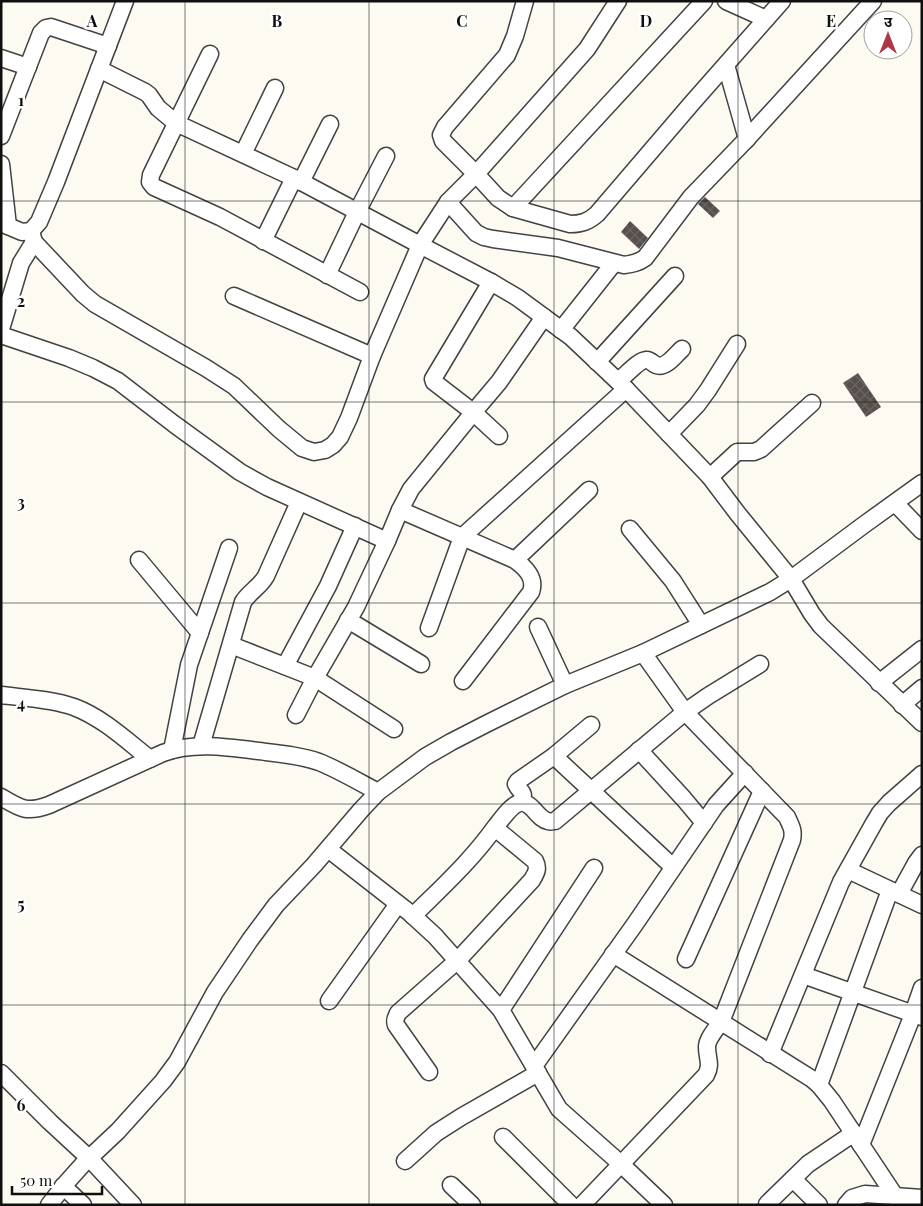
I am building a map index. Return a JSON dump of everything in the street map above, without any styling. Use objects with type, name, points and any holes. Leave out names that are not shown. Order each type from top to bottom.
[{"type":"street","points":[[1,329],[21,263],[56,182],[125,1]]},
{"type":"street","points":[[525,1],[515,36],[507,55],[445,127],[441,135],[443,142],[498,198],[512,208],[570,224],[586,222],[597,214],[782,1]]},
{"type":"street","points":[[1,164],[5,225],[32,236],[83,294],[95,304],[234,386],[302,448],[314,452],[325,450],[340,437],[372,356],[420,245],[448,202],[476,174],[578,60],[618,1]]},
{"type":"street","points":[[512,208],[704,1]]},
{"type":"street","points":[[726,1],[766,19]]},
{"type":"street","points":[[448,202],[476,233],[484,236],[493,239],[558,248],[624,265],[634,264],[645,258],[691,198],[873,1]]},
{"type":"street","points":[[1,136],[41,33],[46,28],[52,27],[108,46]]},
{"type":"street","points":[[210,54],[151,175],[150,182],[154,187],[220,217],[360,292]]},
{"type":"street","points":[[1,58],[28,67]]},
{"type":"street","points":[[726,64],[747,139]]},
{"type":"street","points":[[100,69],[144,92],[158,108],[176,122],[298,180],[491,282],[518,298],[571,337],[622,385],[710,477],[791,579],[821,626],[922,723]]},
{"type":"street","points":[[243,154],[275,88]]},
{"type":"street","points":[[263,240],[330,124]]},
{"type":"street","points":[[327,275],[386,156]]},
{"type":"street","points":[[561,330],[614,263]]},
{"type":"street","points":[[597,362],[675,276]]},
{"type":"street","points":[[491,282],[433,378],[434,382],[473,412],[499,436]]},
{"type":"street","points":[[234,296],[372,356]]},
{"type":"street","points":[[296,715],[356,607],[411,489],[499,382],[544,317]]},
{"type":"street","points":[[1,335],[93,368],[118,382],[240,472],[266,487],[387,541]]},
{"type":"street","points":[[669,434],[697,405],[737,344]]},
{"type":"street","points":[[428,628],[462,536],[622,385],[640,362],[649,360],[660,366],[665,365],[682,349]]},
{"type":"street","points":[[710,477],[738,452],[754,452],[761,449],[812,403]]},
{"type":"street","points":[[49,1205],[65,1184],[118,1132],[163,1082],[177,1062],[216,992],[250,940],[276,905],[378,792],[425,757],[451,742],[565,685],[643,653],[770,592],[791,579],[922,483]]},
{"type":"street","points":[[515,560],[589,490]]},
{"type":"street","points":[[201,746],[243,602],[247,595],[262,583],[266,576],[299,502]]},
{"type":"street","points":[[895,504],[922,531]]},
{"type":"street","points":[[400,510],[515,560],[529,573],[533,582],[531,592],[464,681]]},
{"type":"street","points":[[285,666],[328,586],[355,526]]},
{"type":"street","points":[[630,529],[672,581],[700,625]]},
{"type":"street","points":[[172,750],[189,665],[229,548]]},
{"type":"street","points":[[138,560],[200,633]]},
{"type":"street","points":[[348,620],[421,664]]},
{"type":"street","points":[[538,627],[565,685]]},
{"type":"street","points":[[231,645],[315,678],[394,729]]},
{"type":"street","points":[[879,683],[922,649]]},
{"type":"street","points":[[582,1205],[709,1070],[708,1042],[721,1022],[792,840],[793,832],[786,817],[685,712],[643,653]]},
{"type":"street","points":[[413,916],[457,873],[514,805],[521,802],[528,804],[540,817],[547,821],[555,821],[685,712],[760,664]]},
{"type":"street","points":[[902,705],[922,688]]},
{"type":"street","points":[[1,695],[54,702],[90,714],[150,759]]},
{"type":"street","points":[[521,802],[524,796],[516,784],[518,781],[554,756],[591,725]]},
{"type":"street","points":[[1,797],[17,806],[36,809],[49,805],[172,750],[201,746],[301,756],[320,762],[378,792]]},
{"type":"street","points":[[639,750],[704,823]]},
{"type":"street","points":[[554,756],[673,867]]},
{"type":"street","points":[[405,1161],[448,1125],[536,1070],[716,805],[745,773]]},
{"type":"street","points":[[770,1054],[841,882],[880,813],[922,774]]},
{"type":"street","points":[[686,959],[762,791]]},
{"type":"street","points":[[429,1072],[394,1022],[398,1014],[458,960],[532,880],[537,872],[538,866],[535,861],[495,828]]},
{"type":"street","points":[[328,849],[413,916],[458,960],[501,1010],[559,1109],[622,1164],[664,1205]]},
{"type":"street","points":[[819,1086],[852,992],[894,892],[922,855]]},
{"type":"street","points":[[501,1010],[594,868]]},
{"type":"street","points":[[848,870],[922,905]]},
{"type":"street","points":[[329,1001],[398,904]]},
{"type":"street","points":[[613,954],[812,1079],[832,1101],[895,1196]]},
{"type":"street","points":[[803,975],[917,1016]]},
{"type":"street","points":[[767,1204],[808,1164],[857,1139],[917,1016],[922,988]]},
{"type":"street","points":[[1,1073],[133,1205]]},
{"type":"street","points":[[503,1137],[571,1205]]},
{"type":"street","points":[[793,1179],[819,1205]]},
{"type":"street","points":[[65,1184],[83,1205]]},
{"type":"street","points":[[451,1185],[472,1205]]},
{"type":"street","points":[[846,1205],[852,1198],[865,1194],[922,1198]]},
{"type":"building","points":[[705,197],[720,211],[713,218],[698,204]]},
{"type":"building","points":[[630,221],[648,238],[639,249],[621,232]]},
{"type":"building","points":[[858,373],[881,407],[866,417],[843,383]]}]
